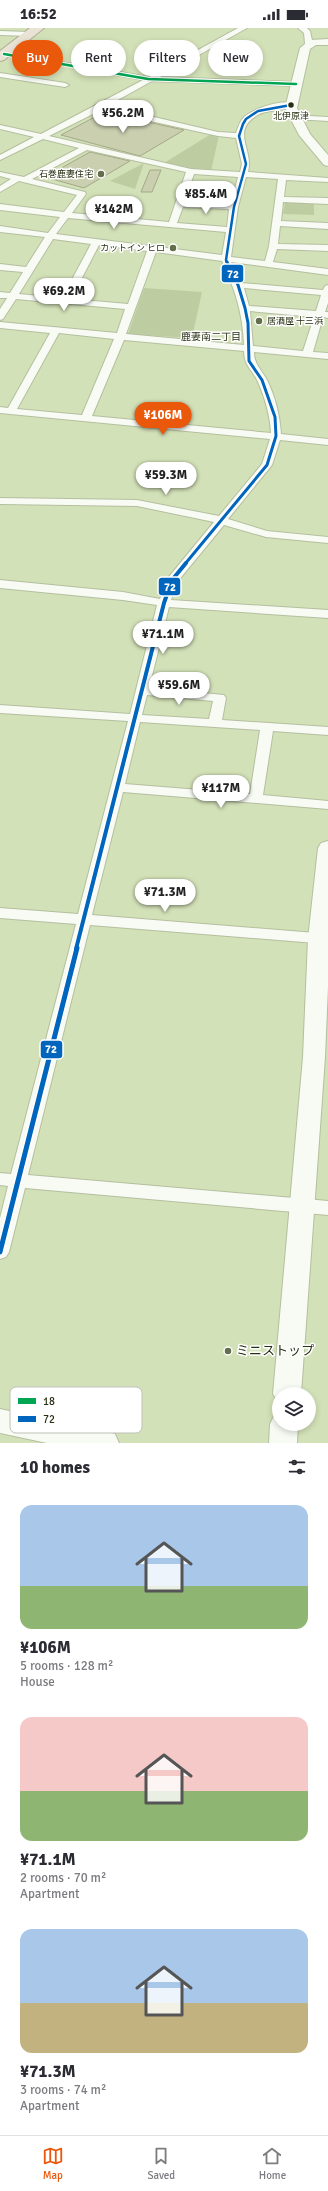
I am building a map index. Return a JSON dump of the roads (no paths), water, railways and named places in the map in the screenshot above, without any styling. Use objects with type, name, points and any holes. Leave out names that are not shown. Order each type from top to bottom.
[{"type":"highway","points":[[2,55],[33,31]]},
{"type":"street","points":[[0,158],[100,106],[243,28]]},
{"type":"street","points":[[302,28],[308,32],[308,42],[310,43]]},
{"type":"street","points":[[0,33],[33,31]]},
{"type":"street","points":[[328,42],[310,43],[306,48],[296,84],[293,111],[305,135],[328,162]]},
{"type":"street","points":[[2,55],[148,79],[296,84]]},
{"type":"street","points":[[0,75],[65,85]]},
{"type":"street","points":[[100,106],[218,134],[239,136]]},
{"type":"street","points":[[0,1252],[164,602],[172,580],[220,520],[267,465],[276,436],[275,417],[262,380],[249,361],[250,347],[245,308],[238,285],[226,260],[234,207],[246,164],[239,136],[243,124],[250,116],[272,107],[328,119]]},
{"type":"street","points":[[0,127],[191,171],[328,180]]},
{"type":"street","points":[[0,189],[86,147]]},
{"type":"street","points":[[172,226],[191,171]]},
{"type":"street","points":[[0,174],[82,194],[50,236],[0,317]]},
{"type":"street","points":[[268,265],[273,246],[282,178]]},
{"type":"street","points":[[279,199],[328,202]]},
{"type":"street","points":[[180,204],[234,207]]},
{"type":"street","points":[[0,207],[172,226],[231,230]]},
{"type":"street","points":[[276,223],[328,226]]},
{"type":"street","points":[[0,230],[328,272]]},
{"type":"street","points":[[66,301],[96,242]]},
{"type":"street","points":[[273,246],[328,248]]},
{"type":"street","points":[[86,418],[120,337],[152,250]]},
{"type":"street","points":[[0,267],[30,270]]},
{"type":"street","points":[[238,285],[327,290],[324,315],[307,354]]},
{"type":"street","points":[[0,295],[131,308]]},
{"type":"street","points":[[245,308],[324,315]]},
{"type":"street","points":[[0,325],[120,337],[250,347],[328,356]]},
{"type":"street","points":[[11,411],[56,331]]},
{"type":"street","points":[[0,410],[328,442]]},
{"type":"street","points":[[0,501],[137,502],[220,520],[266,534],[328,540]]},
{"type":"street","points":[[0,584],[124,596],[164,602],[328,614]]},
{"type":"street","points":[[142,691],[220,698],[215,723]]},
{"type":"street","points":[[0,708],[328,731]]},
{"type":"street","points":[[256,799],[267,727]]},
{"type":"street","points":[[117,788],[328,805]]},
{"type":"street","points":[[288,1387],[301,1205],[324,939],[328,848]]},
{"type":"street","points":[[0,913],[324,939]]},
{"type":"street","points":[[0,1179],[328,1208]]},
{"type":"street","points":[[0,1421],[10,1423]]},
{"type":"street","points":[[283,1443],[284,1431]]},
{"type":"street","points":[[57,1433],[105,1443]]},
{"type":"place","name":"北伊原津","points":[[291,105]]},
{"type":"place","name":"石巻鹿妻住宅","points":[[101,174]]},
{"type":"place","name":"カットイン ヒロ","points":[[173,248]]},
{"type":"place","name":"居酒屋 十三浜","points":[[259,321]]},
{"type":"place","name":"ミニストップ","points":[[228,1351]]},
{"type":"district","name":"鹿妻南二丁目","points":[[211,337]]}]
